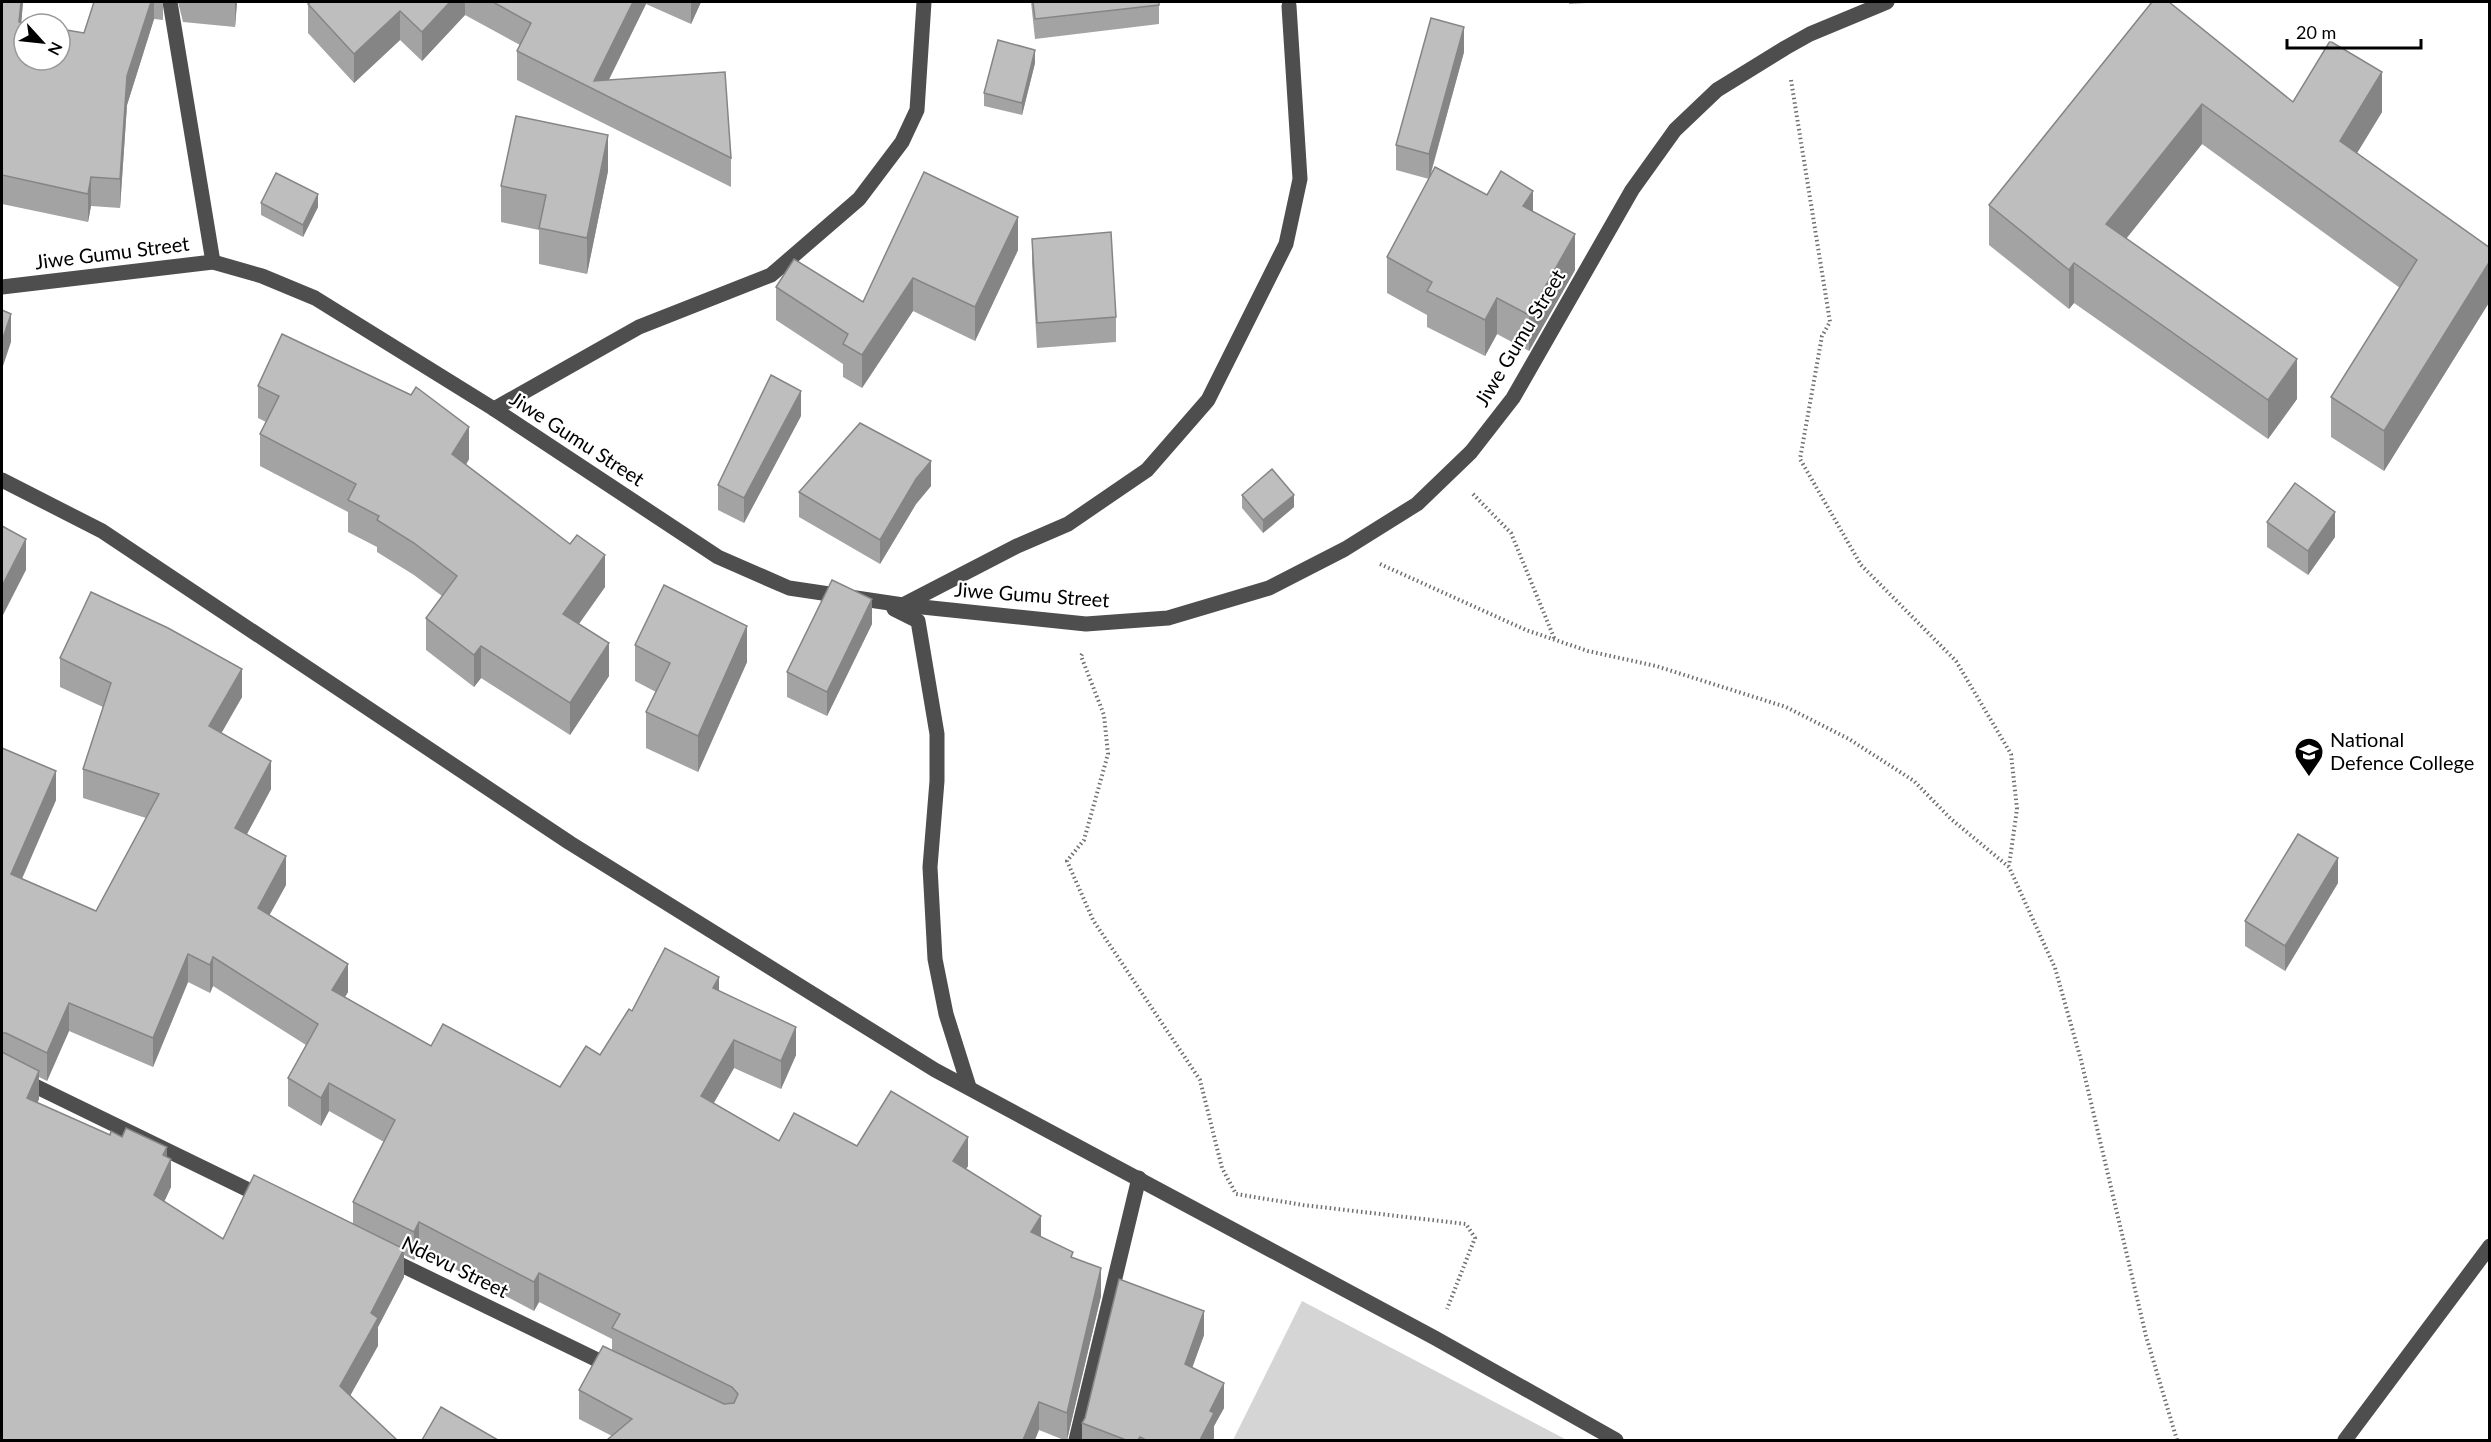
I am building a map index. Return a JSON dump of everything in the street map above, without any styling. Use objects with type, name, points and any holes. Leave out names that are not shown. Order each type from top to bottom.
[{"type":"street","points":[[170,2],[213,262]]},
{"type":"street","points":[[494,410],[639,327],[771,275],[859,200],[902,142],[917,110],[924,2]]},
{"type":"street","name":"Jiwe Gumu Street","points":[[2,287],[213,262],[262,276],[315,298],[494,410],[718,557],[789,588],[903,605],[1086,624],[1168,618],[1269,588],[1345,549],[1417,504],[1471,452],[1513,398],[1632,190],[1675,129],[1717,90],[1785,48],[1810,34],[1887,2]]},
{"type":"street","points":[[903,605],[1017,546],[1068,524],[1147,470],[1208,400],[1286,244],[1300,179],[1289,6]]},
{"type":"street","points":[[2,480],[102,531],[570,843],[935,1070],[1435,1338],[1616,1440]]},
{"type":"street","points":[[880,602],[918,621],[931,689],[937,735],[937,781],[930,867],[935,959],[946,1014],[969,1087]]},
{"type":"street","points":[[2,1070],[279,1205]]},
{"type":"street","points":[[1076,1440],[1139,1178]]},
{"type":"street","points":[[2345,1440],[2490,1246]]},
{"type":"street","name":"Ndevu Street","points":[[375,1252],[632,1377]]},
{"type":"path","points":[[1785,48],[1830,322],[1822,336],[1800,459],[1861,565],[1956,661],[2011,754],[2017,809],[2009,867]]},
{"type":"path","points":[[1451,471],[1511,533],[1555,640]]},
{"type":"path","points":[[1345,549],[1470,607],[1555,640],[1588,651],[1656,666],[1786,707],[1849,738],[1914,781],[1951,819],[2009,867],[2055,968],[2081,1060],[2146,1336],[2177,1440]]},
{"type":"path","points":[[1086,624],[1088,637],[1081,656],[1104,715],[1108,754],[1084,840],[1067,861],[1093,920],[1200,1080],[1222,1168],[1236,1194],[1303,1205],[1466,1224],[1475,1238],[1435,1338]]},
{"type":"shaded area","points":[[1302,1301],[1567,1440],[1233,1440]]},
{"type":"building","points":[[2,2],[21,2],[20,12],[12,12],[12,72],[72,72],[72,31],[84,33],[94,2],[151,2],[127,76],[120,179],[91,177],[88,194],[2,175]]},
{"type":"building","points":[[311,2],[450,2],[422,32],[400,11],[354,54],[308,4]]},
{"type":"building","points":[[493,2],[633,2],[594,81],[725,72],[731,158],[517,51],[531,23]]},
{"type":"building","points":[[1033,2],[1159,2],[1159,5],[1035,19]]},
{"type":"building","points":[[2152,2],[2169,2],[2293,102],[2330,41],[2382,72],[2340,141],[2490,248],[2490,261],[2384,431],[2331,397],[2417,260],[2202,104],[2106,224],[2297,359],[2268,400],[2074,263],[2069,270],[1989,205]]},
{"type":"building","points":[[1431,18],[1464,27],[1429,154],[1396,145]]},
{"type":"building","points":[[998,40],[1035,50],[1022,103],[984,93]]},
{"type":"building","points":[[516,116],[608,135],[587,238],[539,228],[546,195],[501,186]]},
{"type":"building","points":[[1435,167],[1487,195],[1501,171],[1533,191],[1523,206],[1575,234],[1529,315],[1497,298],[1485,320],[1427,291],[1432,282],[1387,257]]},
{"type":"building","points":[[924,172],[1018,217],[975,307],[913,278],[862,355],[843,344],[848,334],[776,287],[794,259],[863,302]]},
{"type":"building","points":[[276,173],[318,194],[303,225],[261,203]]},
{"type":"building","points":[[1111,232],[1116,317],[1037,323],[1032,239]]},
{"type":"building","points":[[2,310],[11,314],[2,341]]},
{"type":"building","points":[[282,334],[411,395],[416,387],[469,427],[452,454],[570,544],[577,535],[605,555],[563,614],[609,643],[570,703],[481,646],[474,655],[426,618],[457,576],[414,543],[377,520],[379,516],[348,500],[356,484],[260,434],[279,396],[258,386]]},
{"type":"building","points":[[771,375],[801,391],[744,498],[718,485]]},
{"type":"building","points":[[860,423],[931,461],[916,479],[880,540],[799,492]]},
{"type":"building","points":[[1272,469],[1294,495],[1263,520],[1242,495]]},
{"type":"building","points":[[2295,483],[2335,512],[2308,551],[2267,522]]},
{"type":"building","points":[[2,526],[26,539],[2,586]]},
{"type":"building","points":[[832,580],[872,599],[827,692],[787,672]]},
{"type":"building","points":[[664,585],[747,626],[698,736],[646,712],[670,663],[635,645]]},
{"type":"building","points":[[91,592],[168,628],[242,669],[209,726],[271,761],[235,828],[286,856],[258,908],[348,964],[332,990],[431,1046],[443,1024],[560,1087],[586,1046],[600,1055],[629,1009],[632,1011],[665,948],[719,977],[713,988],[796,1027],[781,1061],[734,1040],[701,1096],[779,1141],[794,1113],[857,1146],[891,1091],[968,1137],[953,1161],[1041,1216],[1031,1232],[1073,1252],[1071,1257],[1101,1268],[1067,1413],[1039,1402],[1023,1440],[607,1440],[632,1419],[579,1390],[603,1346],[724,1404],[734,1403],[738,1394],[732,1387],[612,1328],[620,1314],[539,1273],[534,1282],[419,1222],[414,1232],[353,1202],[395,1120],[329,1083],[321,1098],[288,1078],[318,1024],[213,957],[210,965],[188,954],[153,1038],[69,1003],[47,1053],[2,1033],[2,748],[56,771],[11,874],[96,911],[159,794],[83,769],[111,683],[60,658]]},
{"type":"building","points":[[2298,834],[2338,858],[2285,946],[2245,921]]},
{"type":"building","points":[[2,1052],[39,1071],[27,1098],[110,1135],[111,1131],[122,1137],[126,1128],[167,1147],[163,1155],[171,1159],[154,1195],[223,1239],[254,1175],[404,1249],[371,1313],[378,1318],[340,1386],[397,1440],[2,1440]]},
{"type":"building","points":[[1119,1279],[1204,1311],[1185,1364],[1224,1383],[1210,1411],[1214,1413],[1200,1440],[1146,1440],[1140,1437],[1138,1440],[1126,1440],[1082,1423]]},
{"type":"building","points":[[441,1407],[498,1440],[422,1440]]},
{"type":"place","name":"National Defence College","points":[[2309,778]]}]
